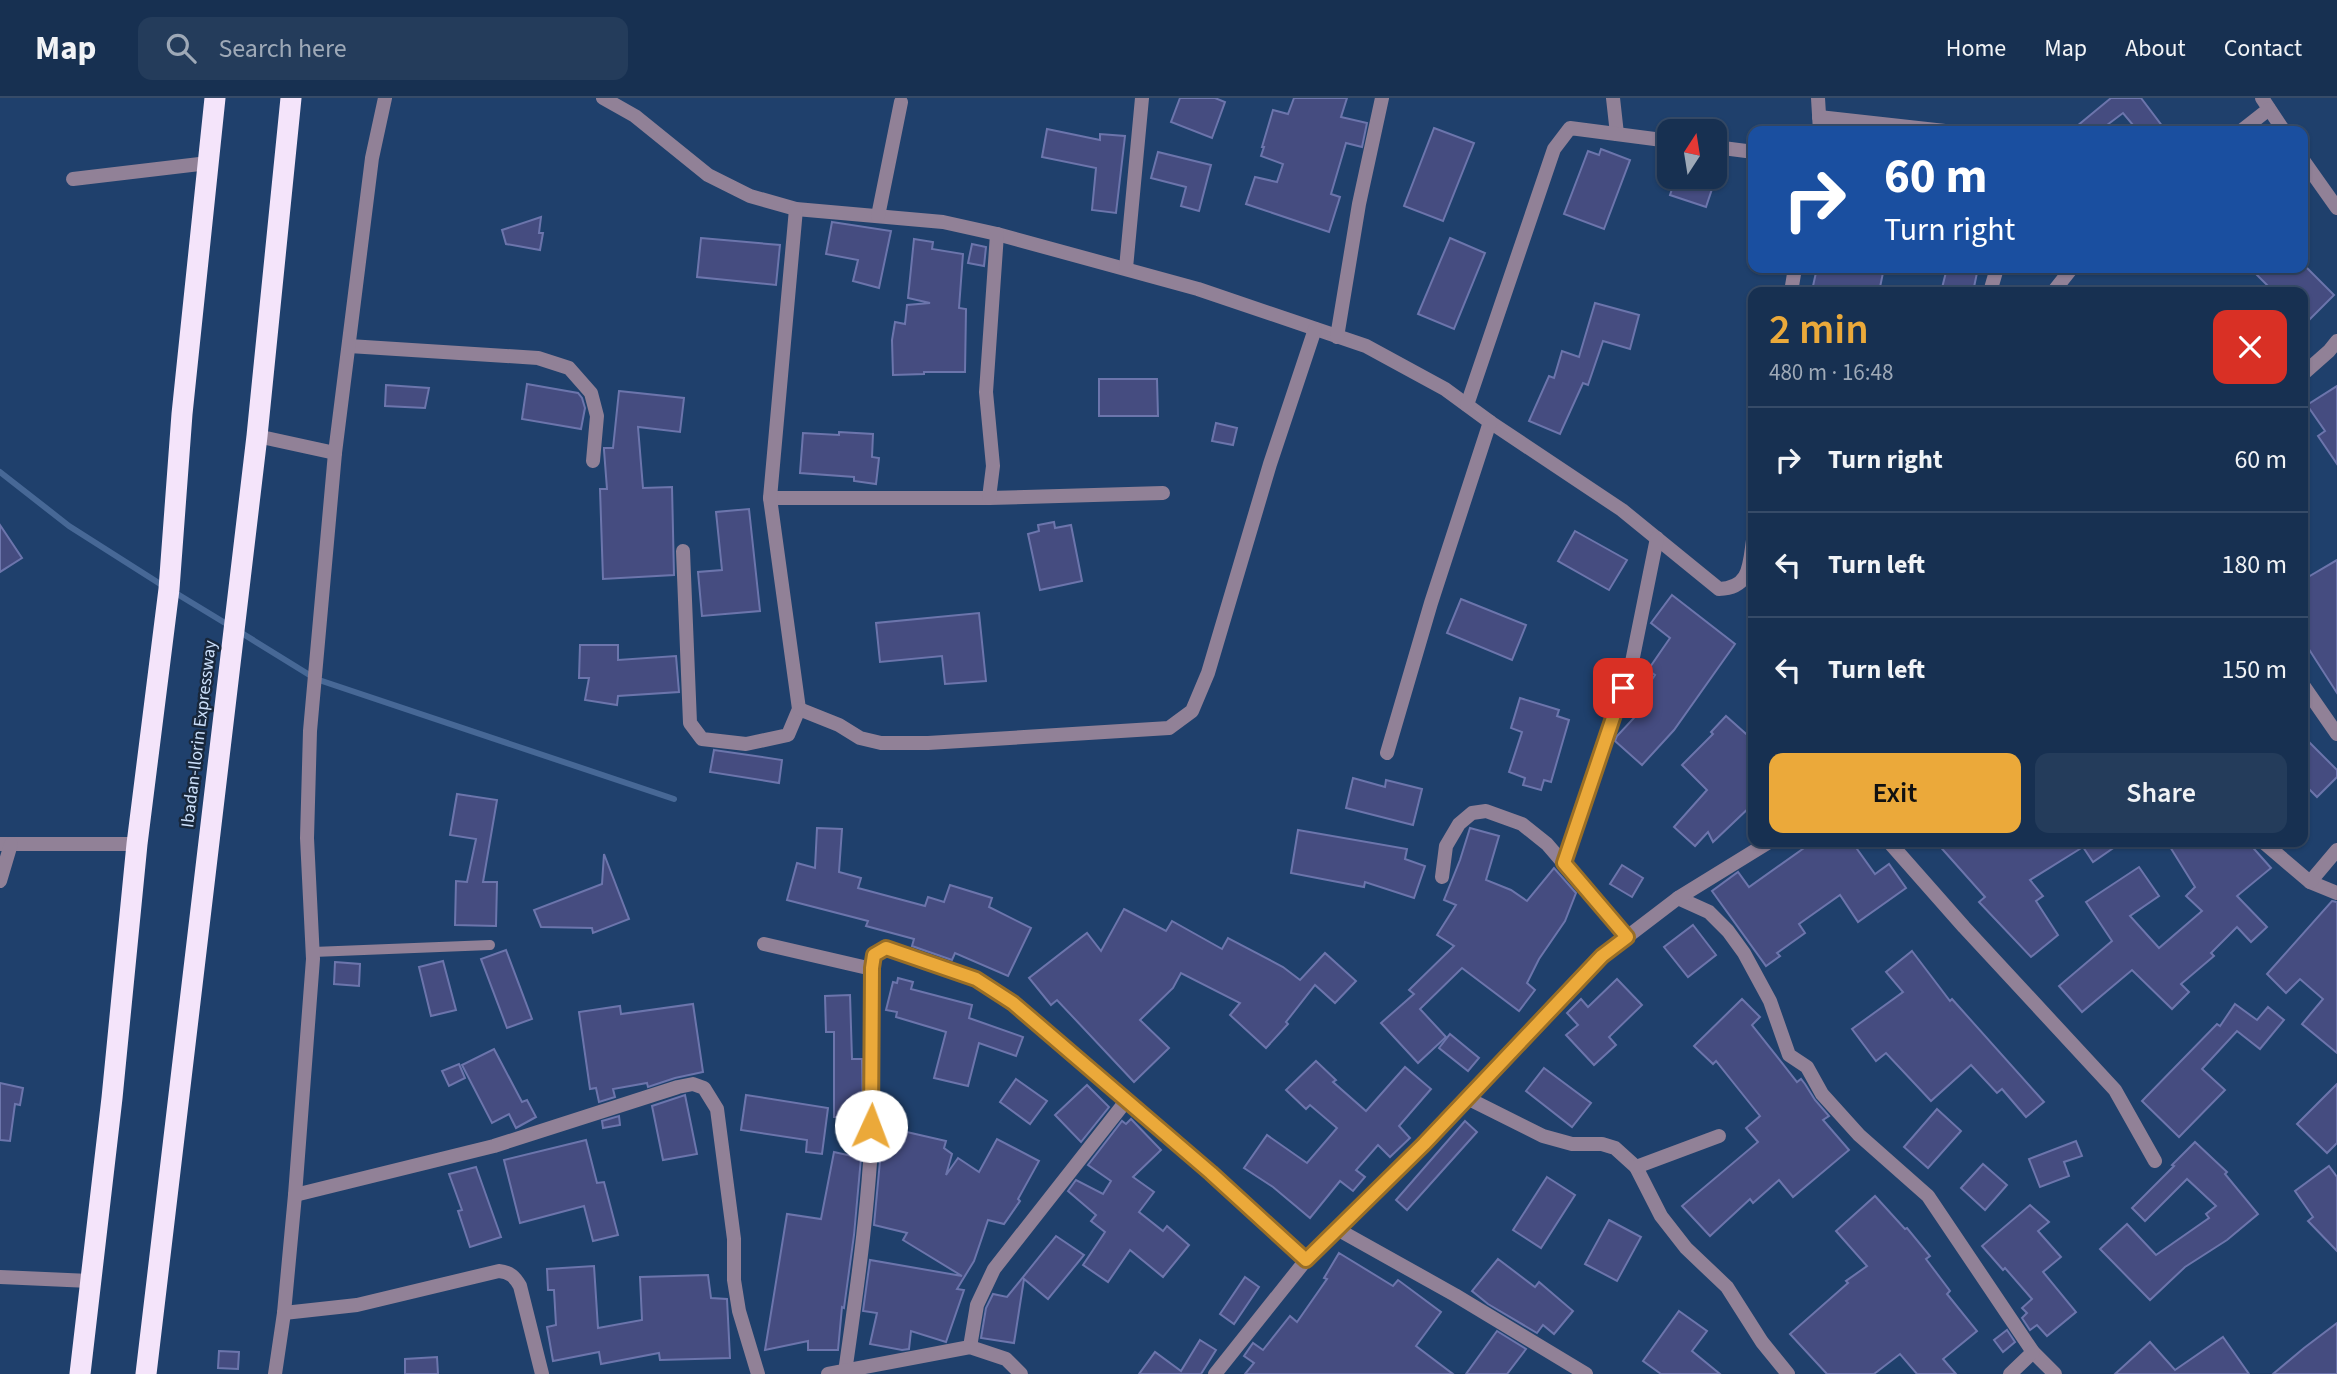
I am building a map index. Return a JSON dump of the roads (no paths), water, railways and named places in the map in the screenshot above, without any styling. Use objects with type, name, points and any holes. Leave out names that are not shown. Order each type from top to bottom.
[{"type":"highway","points":[[80,1374],[112,1098],[137,844],[169,589],[182,415],[215,98]]},
{"type":"highway","name":"Ibadan-Ilorin Expressway","points":[[146,1374],[257,436],[291,98]]},
{"type":"street","points":[[603,98],[635,116],[708,175],[750,196],[796,209],[943,222],[997,234],[1198,289],[1366,346],[1445,389],[1622,510],[1720,589],[1740,585],[1748,568]]},
{"type":"street","points":[[1126,268],[1142,98]]},
{"type":"street","points":[[1337,337],[1359,204],[1382,98]]},
{"type":"street","points":[[1613,98],[1617,134]]},
{"type":"street","points":[[1818,98],[1820,124],[1856,126]]},
{"type":"street","points":[[275,1374],[284,1313],[295,1195],[313,952],[306,838],[310,731],[335,453],[372,158],[387,100]]},
{"type":"street","points":[[878,216],[901,102]]},
{"type":"street","points":[[2246,126],[2266,104],[2281,126]]},
{"type":"street","points":[[1467,405],[1554,149],[1570,128],[1657,139]]},
{"type":"street","points":[[1727,149],[1748,151]]},
{"type":"street","points":[[73,179],[208,163]]},
{"type":"street","points":[[2308,167],[2337,208]]},
{"type":"street","points":[[683,551],[690,723],[702,739],[746,744],[788,735],[799,709],[770,498],[796,209]]},
{"type":"street","points":[[989,498],[993,466],[986,392],[997,234]]},
{"type":"street","points":[[2057,287],[2068,273]]},
{"type":"street","points":[[799,709],[839,725],[860,738],[881,743],[928,743],[1169,728],[1192,711],[1208,673],[1270,464],[1315,329]]},
{"type":"street","points":[[349,345],[538,358],[569,368],[590,393],[597,416],[593,461]]},
{"type":"street","points":[[2308,369],[2334,349]]},
{"type":"street","points":[[1387,753],[1431,603],[1490,422]]},
{"type":"street","points":[[257,436],[335,453]]},
{"type":"street","points":[[770,498],[989,498],[1163,493]]},
{"type":"street","points":[[1564,863],[1632,663],[1657,538]]},
{"type":"street","points":[[2308,692],[2337,734]]},
{"type":"street","points":[[1442,877],[1446,846],[1459,824],[1472,813],[1486,811],[1522,824],[1547,844],[1627,937]]},
{"type":"street","points":[[0,881],[6,844],[137,844]]},
{"type":"street","points":[[1215,1374],[1306,1260],[1467,1098],[1602,956],[1678,898],[1761,847]]},
{"type":"street","points":[[1893,847],[2115,1090],[2155,1161]]},
{"type":"street","points":[[2269,847],[2310,882],[2337,893]]},
{"type":"street","points":[[2310,882],[2337,850]]},
{"type":"street","points":[[1678,898],[1709,912],[1728,932],[1744,953],[1770,1001],[1789,1055],[1807,1067],[1822,1094],[1858,1135],[1928,1196],[2033,1352],[2055,1374]]},
{"type":"street","points":[[764,944],[872,968]]},
{"type":"street","points":[[845,1372],[863,1252],[873,1101],[870,990],[872,968],[874,955],[886,948],[976,979],[1013,1003],[1211,1173],[1306,1260]]},
{"type":"street","points":[[295,1195],[494,1146],[678,1087],[693,1084],[704,1088],[718,1109],[734,1239],[739,1311],[758,1374]]},
{"type":"street","points":[[1467,1098],[1543,1136],[1572,1143],[1602,1144],[1615,1148],[1636,1167],[1661,1216],[1686,1248],[1727,1287],[1762,1342],[1788,1374]]},
{"type":"street","points":[[970,1347],[977,1305],[994,1269],[1126,1101]]},
{"type":"street","points":[[1636,1167],[1719,1136]]},
{"type":"street","points":[[1337,1229],[1455,1295],[1586,1374]]},
{"type":"street","points":[[284,1313],[357,1305],[499,1271],[506,1272],[513,1275],[520,1286],[542,1374]]},
{"type":"street","points":[[0,1277],[90,1281]]},
{"type":"street","points":[[828,1374],[970,1347],[1006,1359],[1021,1374]]},
{"type":"street","points":[[2010,1374],[2033,1352]]},
{"type":"lane","points":[[313,952],[490,945]]},
{"type":"waterway","points":[[0,472],[69,526],[165,587]]},
{"type":"waterway","points":[[174,592],[230,626]]},
{"type":"waterway","points":[[240,632],[316,679],[674,799]]}]
